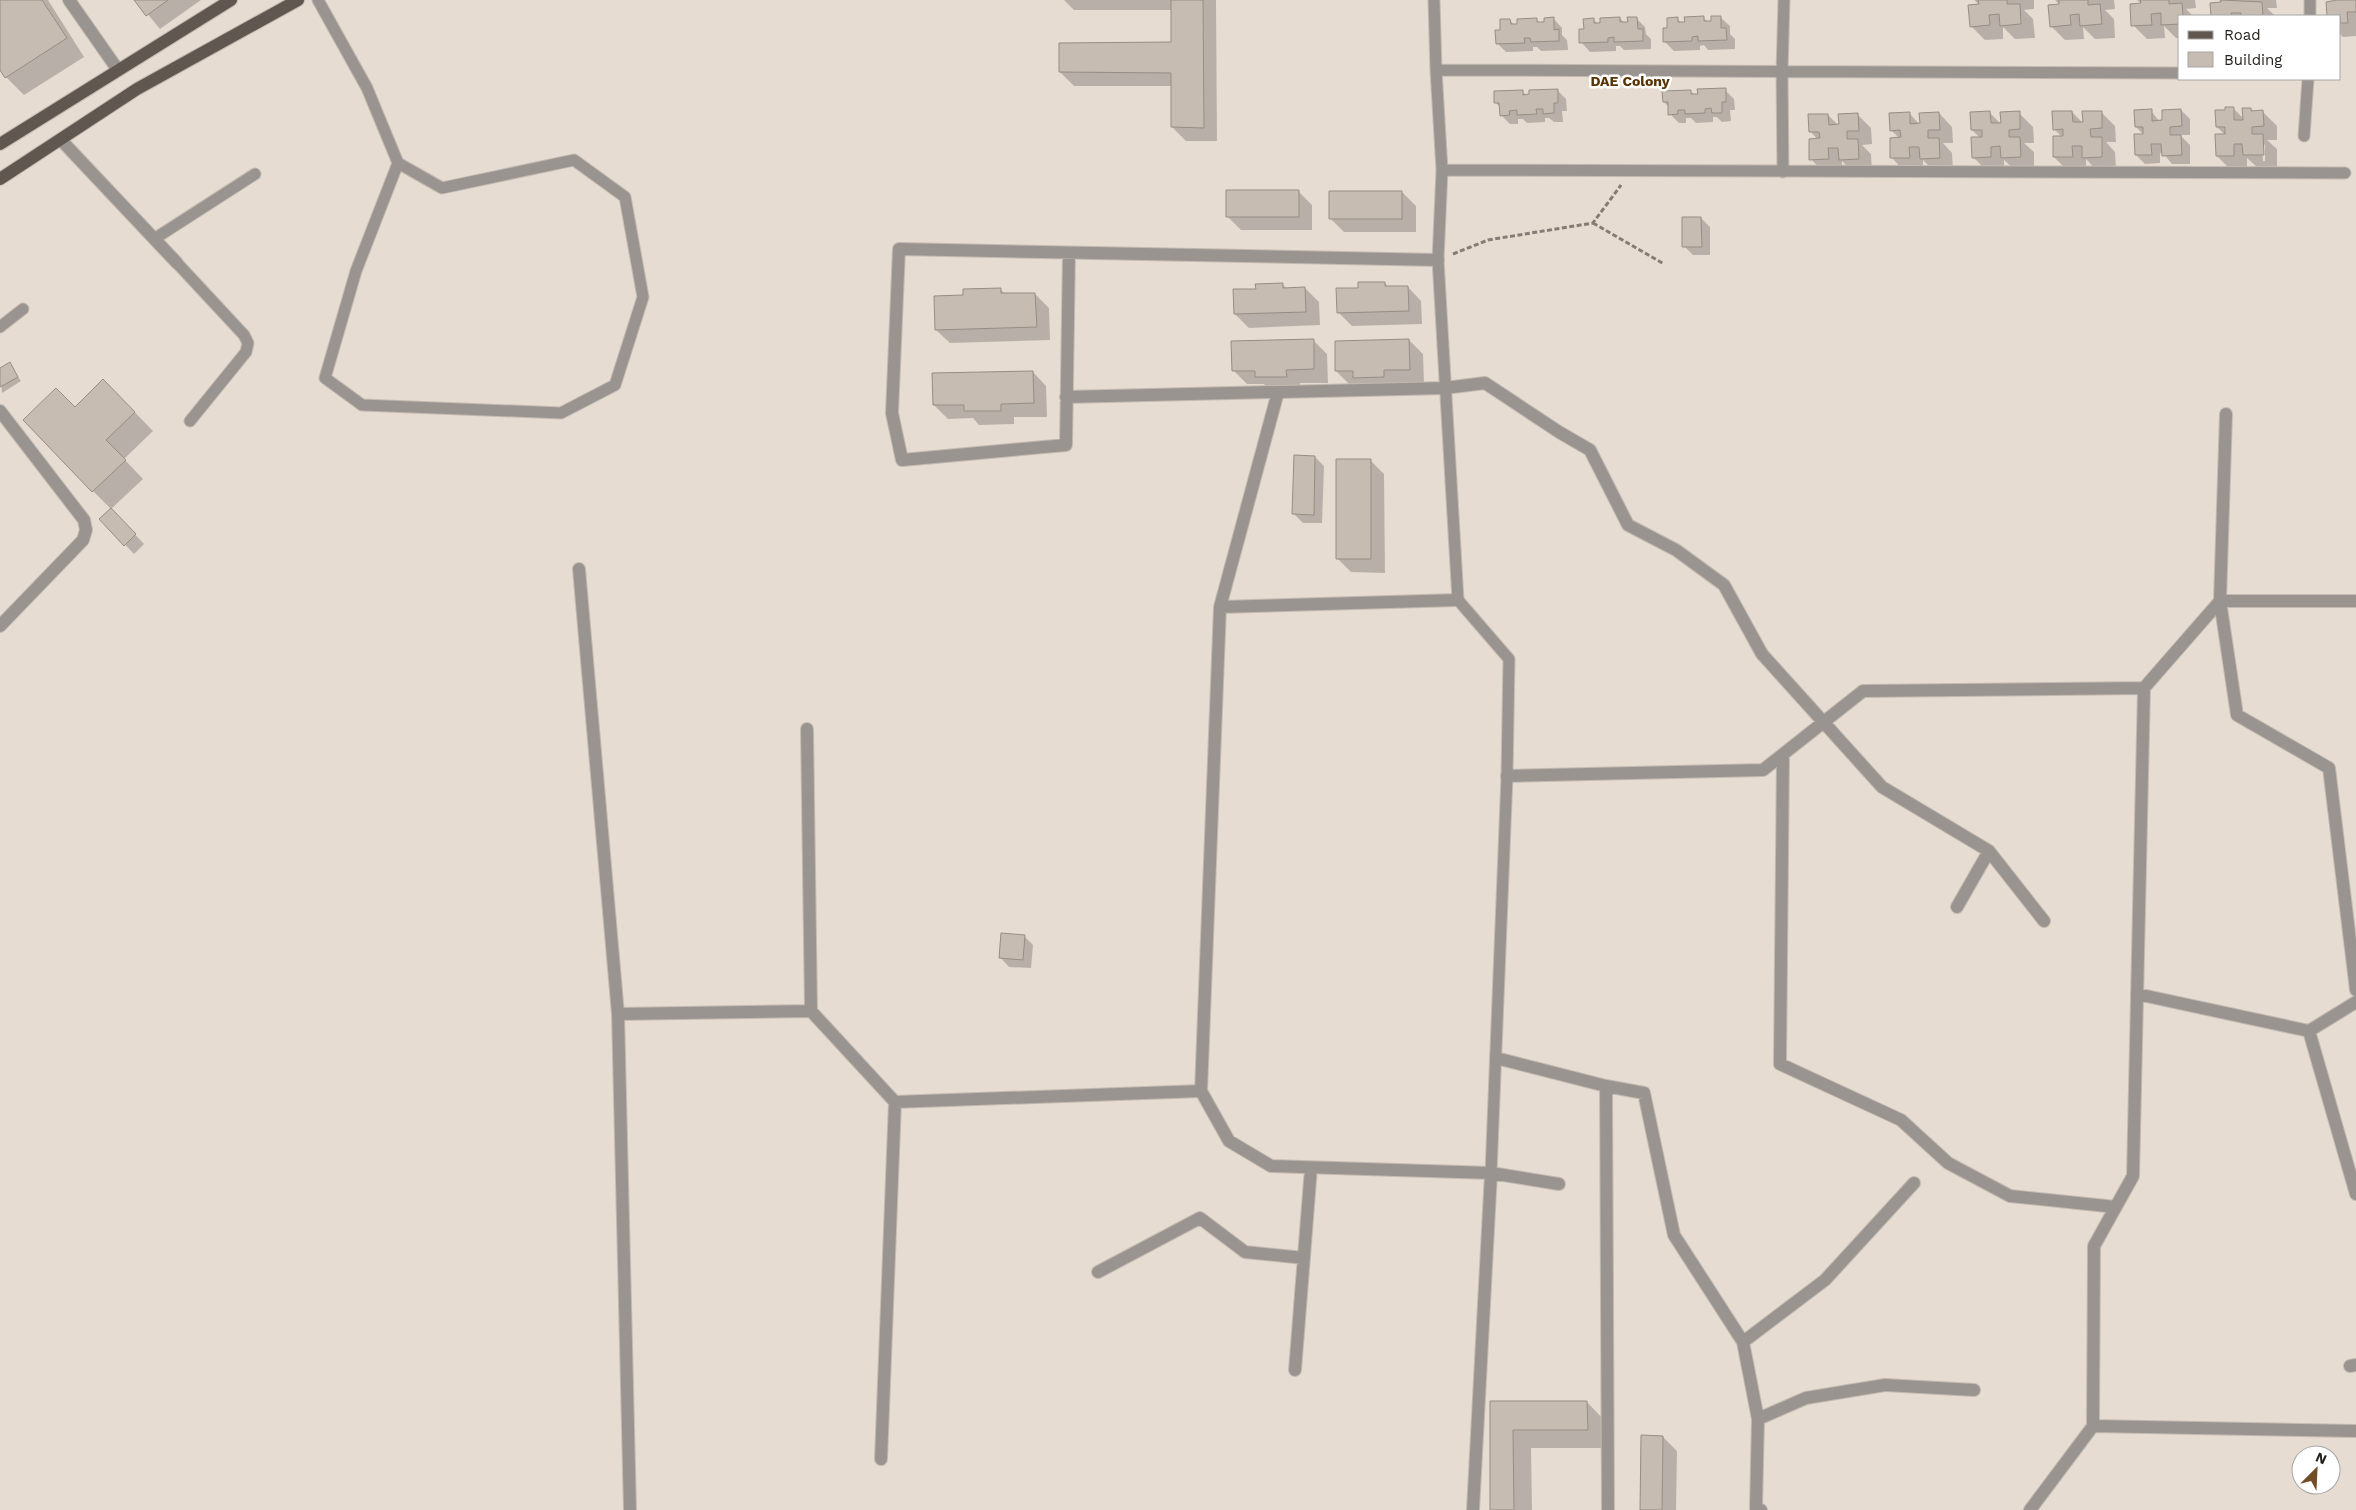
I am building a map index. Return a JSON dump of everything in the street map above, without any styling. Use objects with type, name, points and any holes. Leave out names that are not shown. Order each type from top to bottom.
[{"type":"main road","points":[[0,179],[137,90],[298,0]]},
{"type":"main road","points":[[0,144],[224,2]]},
{"type":"street","points":[[69,0],[118,70]]},
{"type":"street","points":[[61,140],[177,263]]},
{"type":"street","points":[[1069,253],[1066,445],[902,460],[892,413],[899,249],[1438,260]]},
{"type":"street","points":[[1066,398],[1445,388],[1486,382],[1559,432],[1590,450],[1628,525],[1676,550],[1724,585],[1762,654],[1882,786],[1989,851],[2044,922]]},
{"type":"street","points":[[1278,392],[1220,606],[1201,1091],[1229,1141],[1271,1166],[1491,1172],[1559,1184]]},
{"type":"street","points":[[0,411],[84,520],[86,530],[83,540],[0,626]]},
{"type":"street","points":[[2226,414],[2220,601],[2237,715],[2329,768],[2356,990]]},
{"type":"street","points":[[579,569],[618,1014],[630,1510]]},
{"type":"street","points":[[1220,606],[1458,600]]},
{"type":"street","points":[[2030,1510],[2093,1426],[2094,1246],[2133,1176],[2144,688],[2220,601],[2356,600]]},
{"type":"street","points":[[1507,776],[1764,770],[1863,691],[2144,688]]},
{"type":"street","points":[[807,729],[811,1011],[895,1102],[882,1459]]},
{"type":"street","points":[[1783,754],[1780,1064],[1901,1120],[1948,1163],[2010,1196],[2116,1207]]},
{"type":"street","points":[[1956,907],[1989,851]]},
{"type":"street","points":[[2137,994],[2309,1030],[2356,1002]]},
{"type":"street","points":[[618,1014],[811,1011]]},
{"type":"street","points":[[2309,1030],[2356,1194]]},
{"type":"street","points":[[1496,1058],[1606,1086],[1644,1093],[1674,1235],[1743,1342],[1758,1419],[1756,1508],[1761,1510]]},
{"type":"street","points":[[1606,1086],[1608,1510]]},
{"type":"street","points":[[895,1102],[1201,1091]]},
{"type":"street","points":[[1295,1370],[1311,1168]]},
{"type":"street","points":[[1472,1510],[1491,1172]]},
{"type":"street","points":[[1743,1342],[1826,1280],[1914,1183]]},
{"type":"street","points":[[1098,1272],[1200,1218],[1245,1252],[1304,1258]]},
{"type":"street","points":[[1758,1419],[1806,1398],[1885,1385],[1974,1390]]},
{"type":"street","points":[[2093,1426],[2356,1431]]},
{"type":"lane","points":[[1434,0],[1442,170],[1438,260],[1458,600],[1509,659],[1507,776],[1491,1172]]},
{"type":"lane","points":[[1783,172],[1782,72],[1784,0]]},
{"type":"lane","points":[[2310,0],[2310,15]]},
{"type":"lane","points":[[320,2],[367,88],[398,163],[442,188],[574,160],[626,197],[642,297],[615,385],[561,413],[362,406],[325,378],[356,271],[398,163]]},
{"type":"lane","points":[[1436,70],[2178,73]]},
{"type":"lane","points":[[2304,136],[2308,80]]},
{"type":"lane","points":[[1442,170],[2345,173]]},
{"type":"lane","points":[[154,239],[255,174]]},
{"type":"lane","points":[[177,263],[244,335],[248,343],[246,352],[190,421]]},
{"type":"lane","points":[[0,327],[23,309]]},
{"type":"path","points":[[1593,224],[1630,172]]},
{"type":"path","points":[[1438,260],[1488,240],[1593,224],[1664,264]]},
{"type":"building","points":[[0,0],[42,0],[67,38],[5,78],[0,70]]},
{"type":"building","points":[[134,0],[168,0],[146,16]]},
{"type":"building","points":[[1171,0],[1203,0],[1204,128],[1171,127],[1171,73],[1059,72],[1059,43],[1171,42]]},
{"type":"building","points":[[1978,0],[2007,0],[2007,4],[2020,4],[2021,24],[2000,26],[1999,14],[1989,15],[1990,25],[1970,27],[1968,5],[1979,4]]},
{"type":"building","points":[[2059,0],[2088,0],[2088,5],[2100,4],[2102,24],[2080,26],[2079,14],[2070,15],[2071,25],[2050,27],[2048,5],[2059,4]]},
{"type":"building","points":[[2140,0],[2169,0],[2169,4],[2182,3],[2183,15],[2178,15],[2178,24],[2161,25],[2161,13],[2151,14],[2152,25],[2131,26],[2130,4],[2141,3]]},
{"type":"building","points":[[2221,0],[2262,2],[2263,15],[2231,13],[2232,15],[2211,15],[2210,3],[2221,2]]},
{"type":"building","points":[[2356,0],[2356,12],[2347,12],[2348,23],[2341,23],[2341,15],[2327,15],[2326,2]]},
{"type":"building","points":[[1704,16],[1704,21],[1711,21],[1711,16],[1721,16],[1721,28],[1726,28],[1727,40],[1698,41],[1698,36],[1692,37],[1692,41],[1663,42],[1663,28],[1667,28],[1667,18],[1678,17],[1678,22],[1685,22],[1684,17]]},
{"type":"building","points":[[1554,17],[1554,30],[1559,29],[1559,41],[1531,42],[1530,38],[1524,38],[1525,43],[1496,44],[1495,30],[1500,30],[1500,19],[1510,19],[1511,24],[1517,24],[1517,19],[1537,18],[1537,22],[1544,22],[1544,18]]},
{"type":"building","points":[[1620,17],[1620,22],[1628,22],[1627,17],[1637,17],[1638,29],[1643,29],[1643,41],[1614,42],[1614,37],[1608,38],[1608,42],[1579,43],[1579,29],[1584,29],[1583,19],[1594,18],[1594,23],[1600,23],[1600,18]]},
{"type":"building","points":[[1726,88],[1726,102],[1722,102],[1722,113],[1712,113],[1711,108],[1705,109],[1705,113],[1685,114],[1685,110],[1678,110],[1678,114],[1668,115],[1668,102],[1663,102],[1662,91],[1691,90],[1691,94],[1698,94],[1697,89]]},
{"type":"building","points":[[1558,89],[1558,103],[1554,103],[1554,113],[1543,114],[1543,109],[1536,109],[1537,114],[1517,115],[1517,110],[1509,111],[1510,115],[1500,116],[1499,103],[1494,103],[1494,91],[1523,90],[1523,95],[1529,94],[1529,90]]},
{"type":"building","points":[[2225,107],[2234,107],[2234,120],[2243,120],[2242,108],[2251,108],[2251,111],[2263,110],[2264,126],[2252,127],[2252,134],[2263,134],[2264,155],[2243,155],[2242,144],[2234,144],[2234,156],[2216,156],[2215,134],[2225,134],[2225,127],[2216,127],[2215,110],[2225,110]]},
{"type":"building","points":[[2152,109],[2152,121],[2162,120],[2162,110],[2181,109],[2182,126],[2170,127],[2170,135],[2181,135],[2182,155],[2162,156],[2161,144],[2151,144],[2152,155],[2135,155],[2134,134],[2143,134],[2143,127],[2135,127],[2134,110]]},
{"type":"building","points":[[1990,111],[1991,123],[2001,123],[2000,112],[2020,111],[2020,129],[2009,130],[2009,137],[2020,137],[2021,157],[2001,158],[2000,146],[1991,147],[1991,157],[1972,158],[1971,137],[1982,137],[1982,130],[1971,130],[1970,112]]},
{"type":"building","points":[[2052,111],[2072,111],[2073,122],[2083,122],[2082,111],[2102,111],[2102,128],[2090,129],[2091,137],[2102,137],[2102,157],[2082,158],[2082,146],[2072,146],[2073,157],[2053,157],[2053,136],[2063,136],[2063,129],[2053,130]]},
{"type":"building","points":[[1910,112],[1910,124],[1920,123],[1919,113],[1939,112],[1940,130],[1928,130],[1928,138],[1939,138],[1940,158],[1920,159],[1919,147],[1909,147],[1910,158],[1890,158],[1890,138],[1901,137],[1900,130],[1890,131],[1889,113]]},
{"type":"building","points":[[1858,113],[1859,131],[1847,131],[1847,139],[1858,139],[1859,159],[1839,160],[1838,148],[1828,148],[1829,159],[1809,160],[1809,139],[1820,138],[1819,132],[1809,132],[1808,114],[1828,114],[1829,125],[1839,124],[1838,114]]},
{"type":"building","points":[[1226,190],[1299,190],[1299,217],[1226,217]]},
{"type":"building","points":[[1329,191],[1402,191],[1402,219],[1329,219]]},
{"type":"building","points":[[1682,217],[1701,217],[1702,247],[1682,247]]},
{"type":"building","points":[[1358,282],[1385,282],[1385,286],[1408,286],[1409,311],[1337,313],[1336,288],[1358,288]]},
{"type":"building","points":[[1283,283],[1283,288],[1305,287],[1306,312],[1234,314],[1233,289],[1256,289],[1255,284]]},
{"type":"building","points":[[1001,288],[1001,293],[1035,293],[1037,327],[935,330],[934,296],[963,295],[963,289]]},
{"type":"building","points":[[1314,339],[1314,369],[1286,370],[1287,377],[1255,377],[1255,371],[1232,371],[1231,341]]},
{"type":"building","points":[[1409,339],[1410,370],[1384,370],[1384,377],[1353,378],[1353,371],[1335,371],[1335,341]]},
{"type":"building","points":[[10,362],[18,377],[0,387],[0,368]]},
{"type":"building","points":[[1033,371],[1034,403],[1001,404],[1001,411],[964,411],[964,405],[933,405],[932,373]]},
{"type":"building","points":[[103,379],[135,412],[106,440],[126,460],[92,492],[23,420],[56,388],[75,407]]},
{"type":"building","points":[[1294,455],[1315,456],[1314,515],[1292,514]]},
{"type":"building","points":[[1336,459],[1371,459],[1371,559],[1336,559]]},
{"type":"building","points":[[111,508],[136,534],[124,546],[99,519]]},
{"type":"building","points":[[1001,933],[1025,935],[1023,960],[999,958]]},
{"type":"building","points":[[1490,1401],[1587,1401],[1588,1430],[1513,1430],[1514,1510],[1490,1510]]},
{"type":"building","points":[[1641,1435],[1663,1436],[1662,1510],[1640,1510]]},
{"type":"district","name":"DAE Colony","points":[[1630,81]]}]
